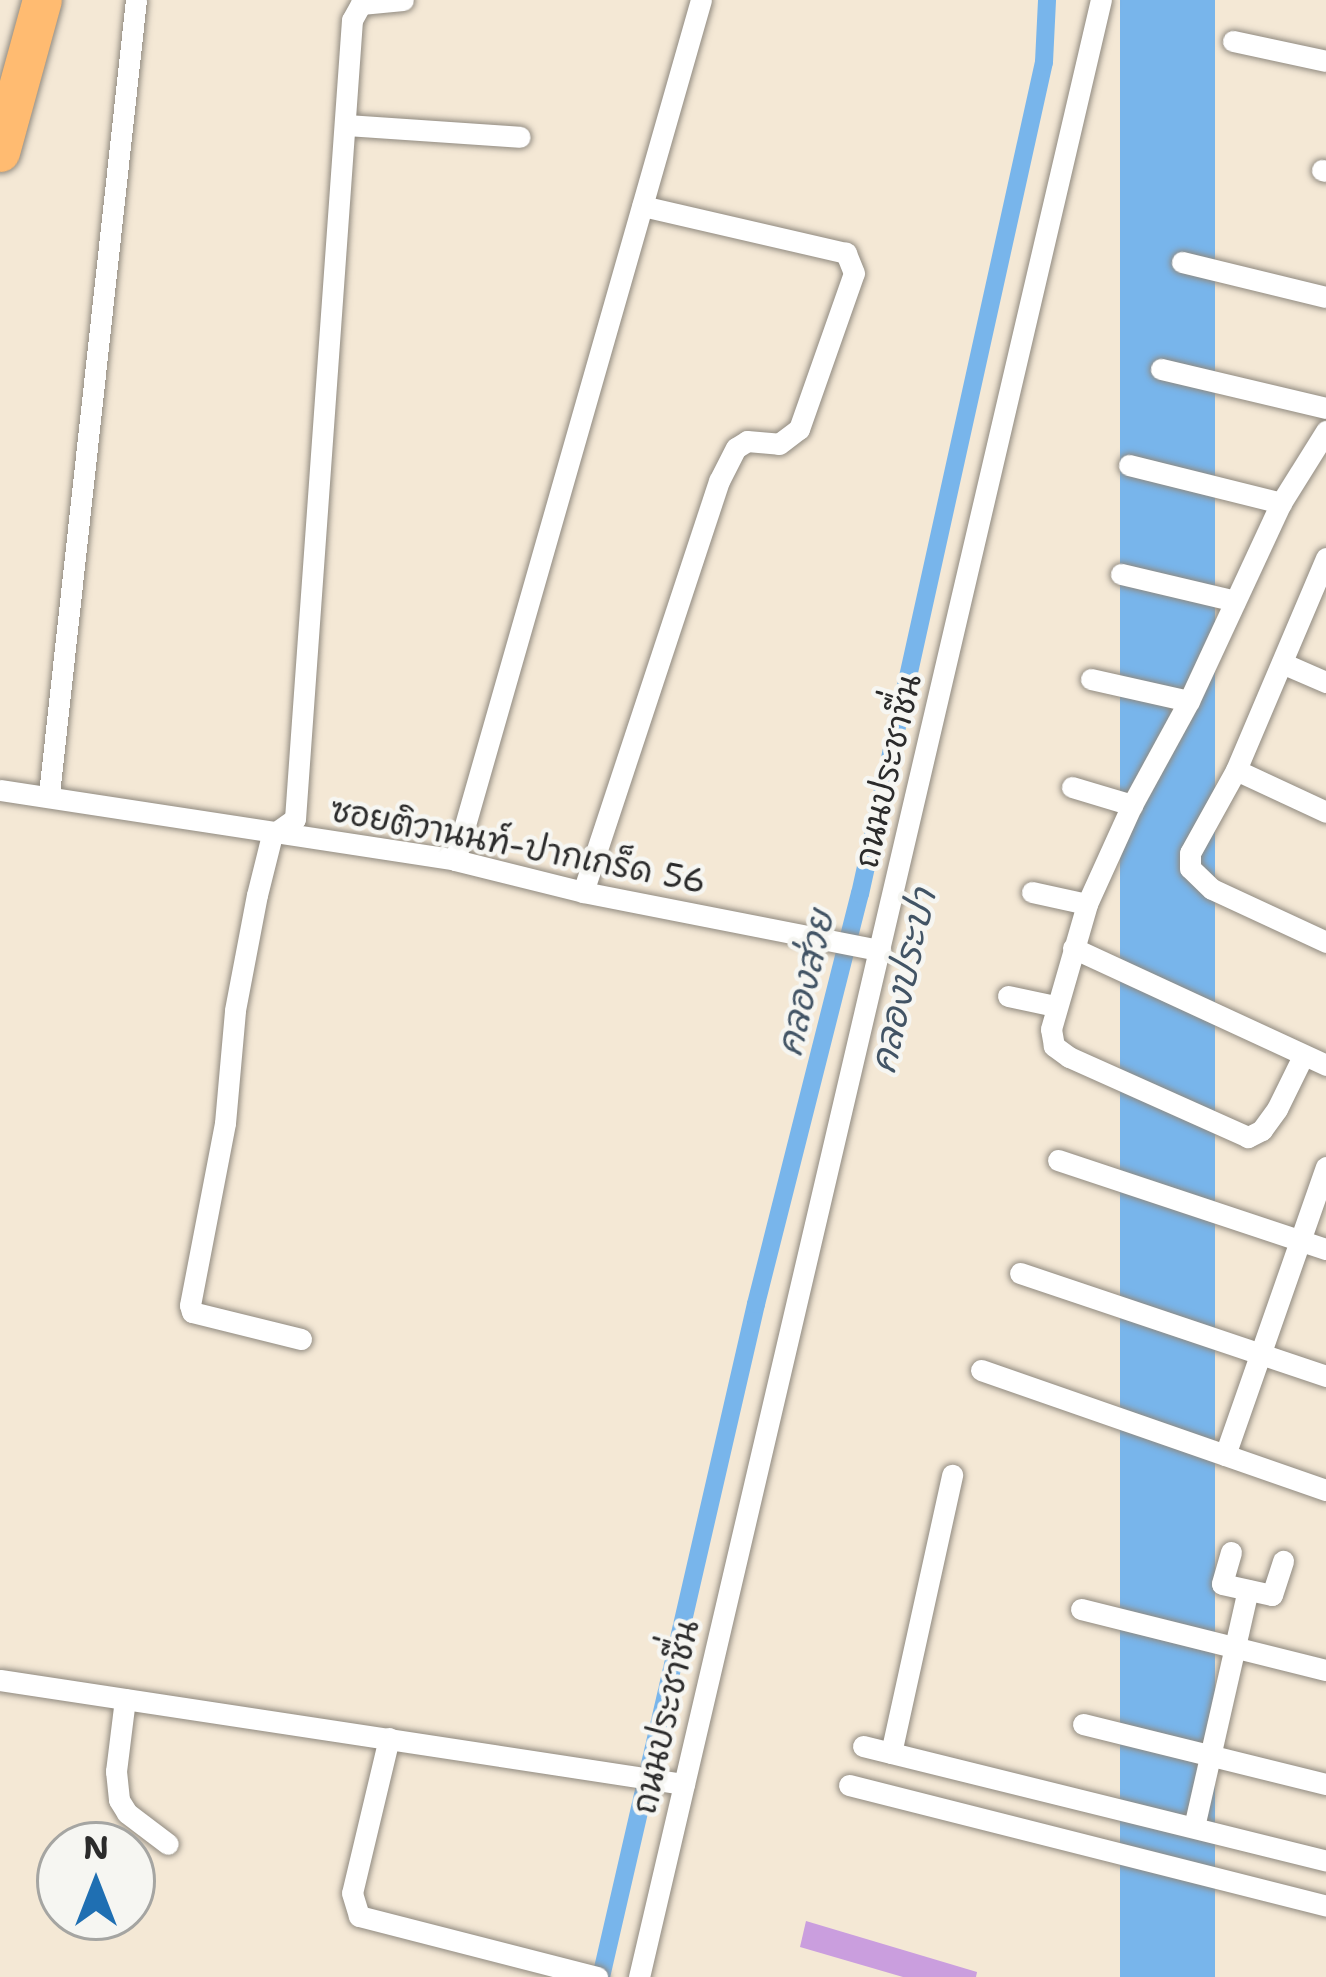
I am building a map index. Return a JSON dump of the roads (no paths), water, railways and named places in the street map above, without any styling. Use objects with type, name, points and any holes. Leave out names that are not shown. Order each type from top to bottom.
[{"type":"highway","points":[[0,152],[42,0]]},
{"type":"street","points":[[49,794],[136,0]]},
{"type":"street","points":[[301,1339],[193,1312],[190,1305],[225,1123],[235,1010],[272,835],[296,819],[354,10],[403,0]]},
{"type":"street","points":[[454,860],[701,0]]},
{"type":"street","name":"ถนนประชาชื่น","points":[[639,1977],[684,1784],[859,947],[1101,0]]},
{"type":"street","points":[[1233,41],[1326,61]]},
{"type":"street","points":[[346,124],[520,137]]},
{"type":"street","points":[[583,892],[718,481],[736,448],[747,441],[779,444],[799,429],[854,273],[846,254],[824,246],[642,206]]},
{"type":"street","points":[[1182,262],[1326,297]]},
{"type":"street","points":[[1161,369],[1326,408]]},
{"type":"street","points":[[1303,1056],[1270,1120],[1248,1137],[1069,1057],[1054,1046],[1055,1006],[1088,904],[1132,805],[1189,701],[1281,502],[1326,431]]},
{"type":"street","points":[[1129,465],[1281,502]]},
{"type":"street","points":[[1326,558],[1236,770],[1190,854],[1190,868],[1212,890],[1326,941]]},
{"type":"street","points":[[1121,574],[1235,601]]},
{"type":"street","points":[[1282,663],[1326,682]]},
{"type":"street","points":[[1091,679],[1189,701]]},
{"type":"street","points":[[1236,770],[1326,812]]},
{"type":"street","points":[[1072,787],[1132,805]]},
{"type":"street","name":"ซอยติวานนท์-ปากเกร็ด 56","points":[[0,790],[49,794],[272,835],[348,840],[859,947]]},
{"type":"street","points":[[1033,892],[1088,904]]},
{"type":"street","points":[[1073,948],[1326,1065]]},
{"type":"street","points":[[1008,996],[1055,1006]]},
{"type":"street","points":[[1058,1160],[1326,1249]]},
{"type":"street","points":[[1225,1454],[1326,1167]]},
{"type":"street","points":[[1019,1274],[1326,1376]]},
{"type":"street","points":[[981,1370],[1326,1490]]},
{"type":"street","points":[[891,1753],[952,1475]]},
{"type":"street","points":[[1231,1552],[1222,1584],[1272,1595],[1282,1561]]},
{"type":"street","points":[[1194,1827],[1248,1590]]},
{"type":"street","points":[[1082,1609],[1326,1670]]},
{"type":"street","points":[[0,1680],[684,1784]]},
{"type":"street","points":[[125,1699],[116,1771],[119,1799],[127,1814],[168,1844]]},
{"type":"street","points":[[1083,1724],[1326,1784]]},
{"type":"street","points":[[389,1738],[352,1893],[359,1916],[597,1977]]},
{"type":"street","points":[[863,1746],[1318,1859],[1299,1900]]},
{"type":"street","points":[[994,1778],[995,1822]]},
{"type":"street","points":[[995,1822],[1017,1783]]},
{"type":"street","points":[[849,1785],[1299,1900],[1325,1902]]},
{"type":"water","points":[[1120,0],[1215,0],[1215,1977],[1120,1977]]},
{"type":"waterway","name":"คลองส่วย","points":[[601,1977],[756,1304],[860,894],[1044,62],[1047,0]]},
{"type":"water label","name":"คลองประปา","points":[[903,981]]}]
